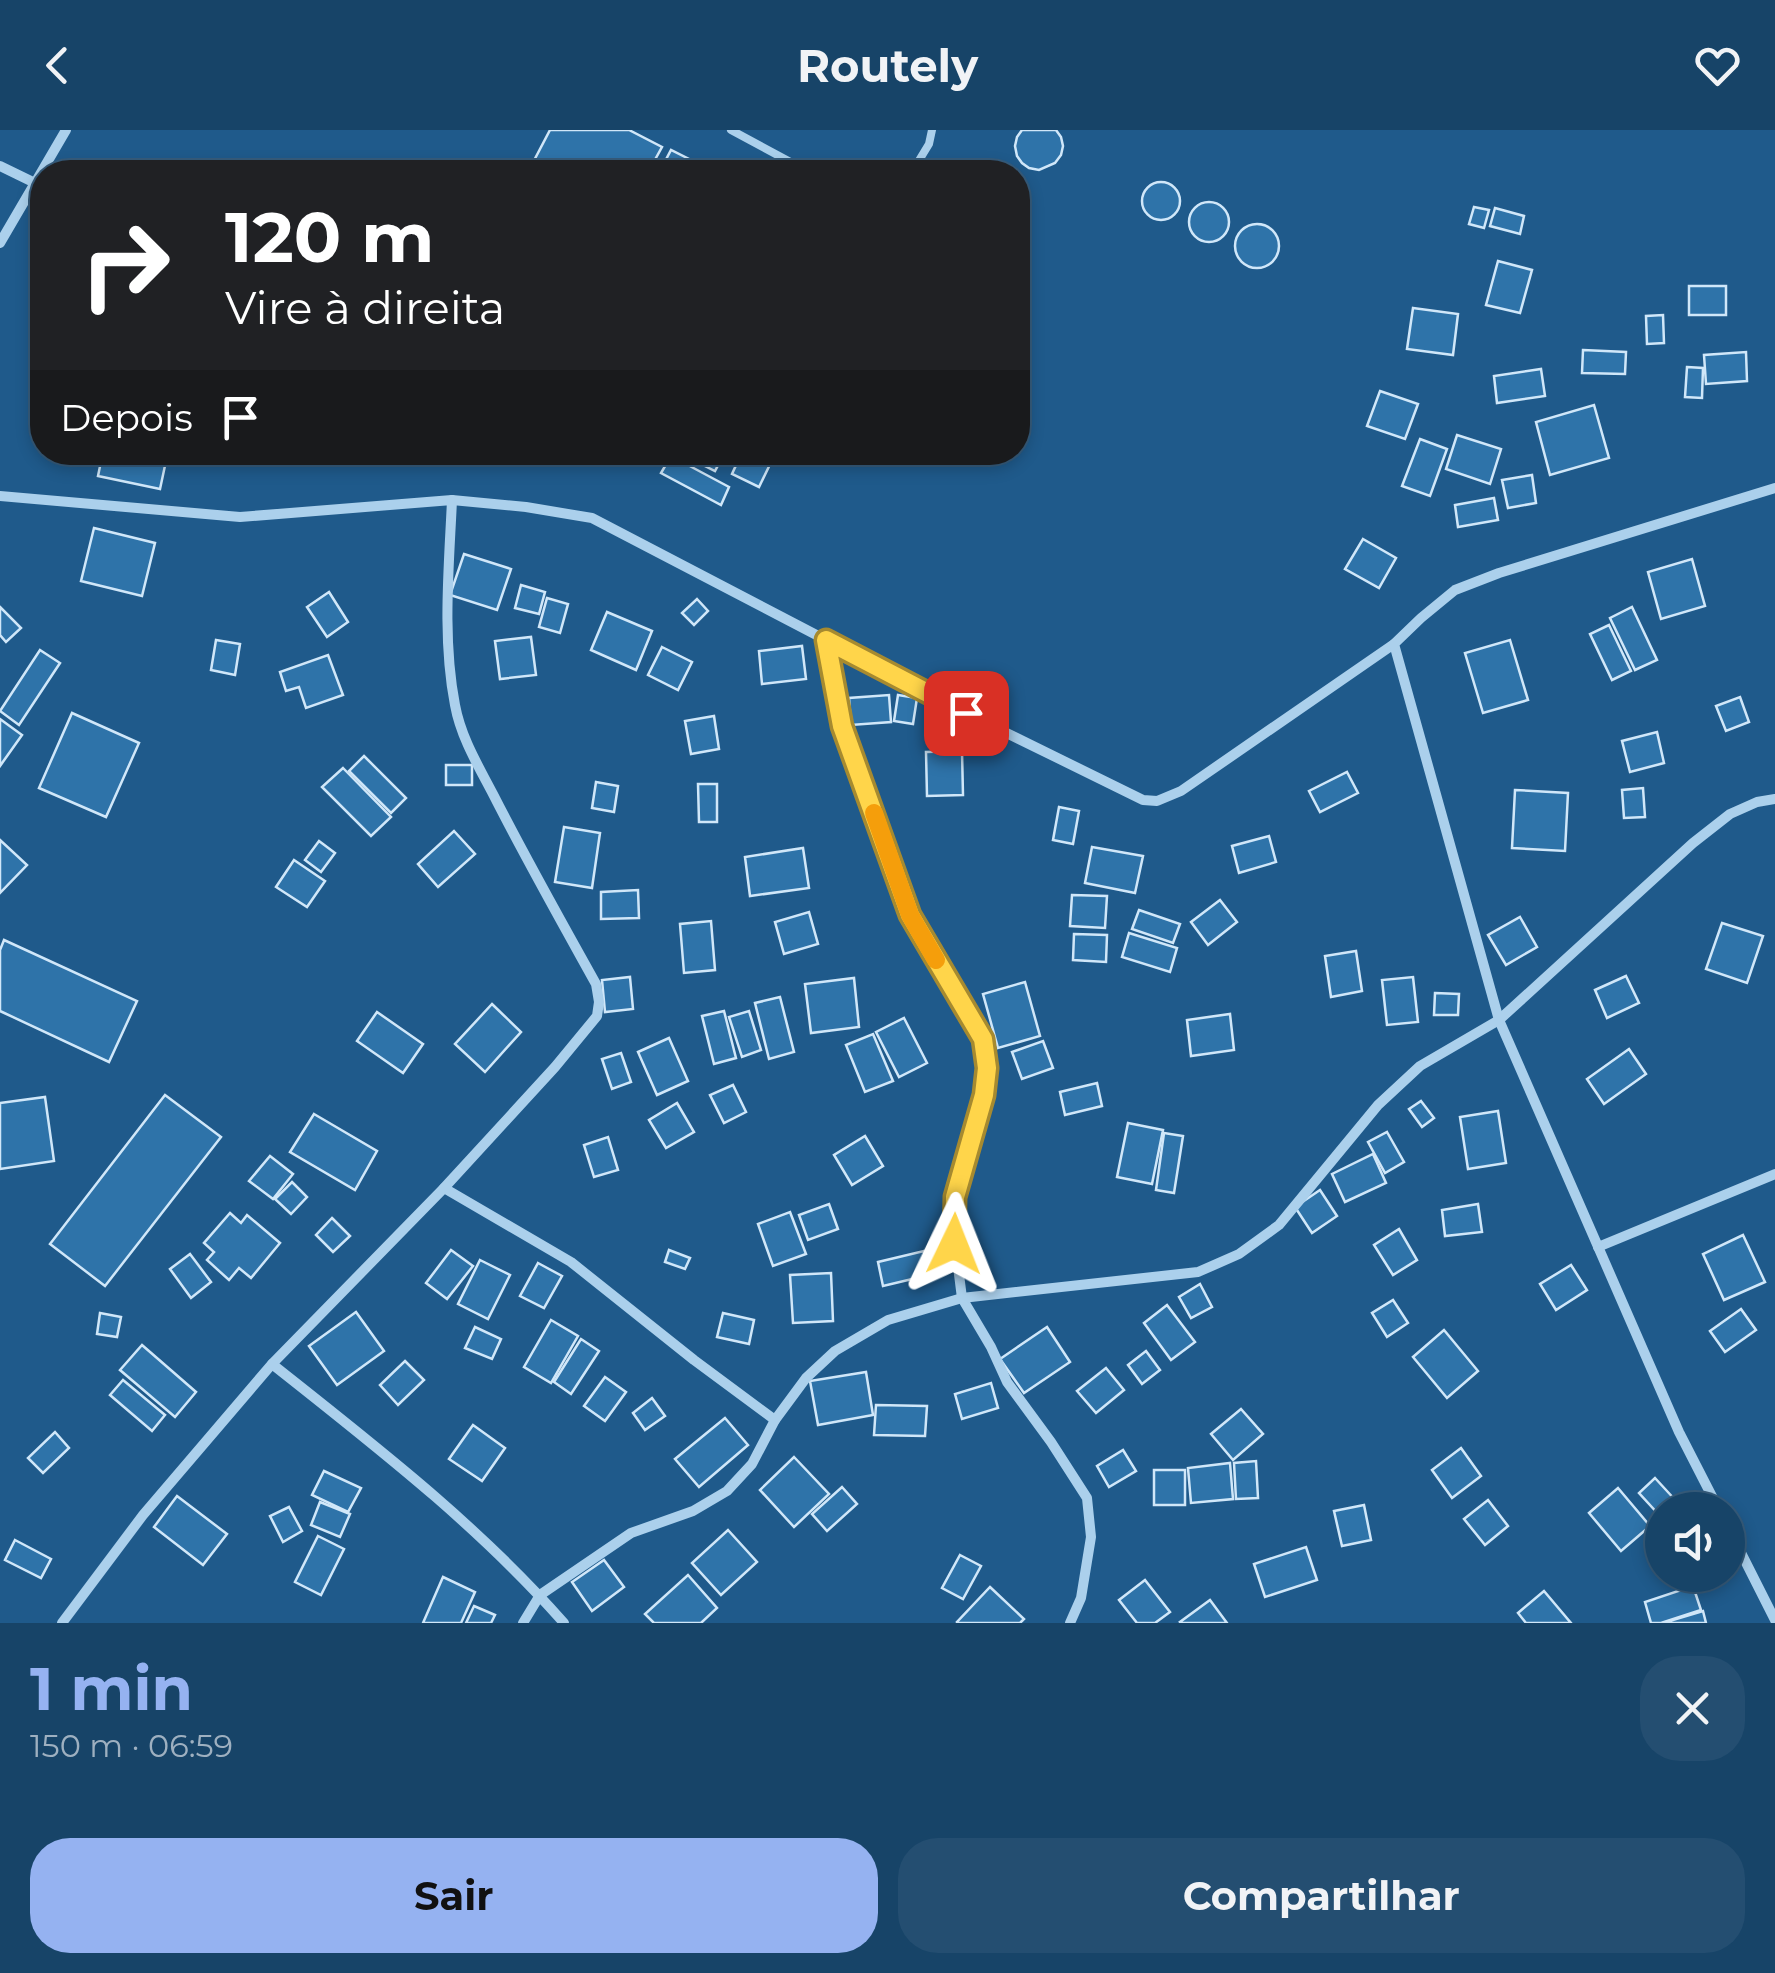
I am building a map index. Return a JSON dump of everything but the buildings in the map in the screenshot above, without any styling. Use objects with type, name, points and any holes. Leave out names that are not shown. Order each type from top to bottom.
[{"type":"street","points":[[49,160],[66,130]]},
{"type":"street","points":[[0,166],[30,181]]},
{"type":"street","points":[[0,244],[30,193]]},
{"type":"street","points":[[0,496],[240,517],[452,500],[592,518],[966,713],[1143,800],[1157,801],[1182,791],[1394,644],[1455,590],[1775,488]]},
{"type":"street","points":[[62,1623],[143,1516],[272,1364],[444,1188],[596,1016],[596,984],[518,844],[466,741],[455,708],[448,609],[452,500]]},
{"type":"street","points":[[826,640],[842,726],[910,915],[983,1039],[987,1068],[984,1095],[955,1197],[954,1244],[962,1298],[1008,1382],[1087,1498],[1091,1537],[1081,1598],[1070,1623]]},
{"type":"street","points":[[1394,644],[1499,1020],[1679,1432],[1710,1492]]},
{"type":"street","points":[[523,1623],[540,1595],[630,1533],[693,1511],[726,1491],[752,1464],[775,1420],[806,1378],[835,1351],[888,1320],[962,1298],[1198,1272],[1239,1254],[1278,1224],[1378,1105],[1420,1066],[1499,1020],[1730,814],[1775,799]]},
{"type":"street","points":[[1598,1246],[1775,1174]]},
{"type":"street","points":[[444,1188],[571,1262],[775,1420]]},
{"type":"street","points":[[272,1364],[419,1480],[540,1595],[564,1623]]},
{"type":"street","points":[[1745,1561],[1775,1620]]},
{"type":"lane","points":[[731,130],[787,160]]},
{"type":"lane","points":[[919,160],[932,130]]},
{"type":"slow traffic","points":[[874,813],[910,915],[936,960]]},
{"type":"route","points":[[954,1244],[955,1197],[984,1095],[987,1068],[983,1039],[910,915],[842,726],[826,640],[966,713]]}]
